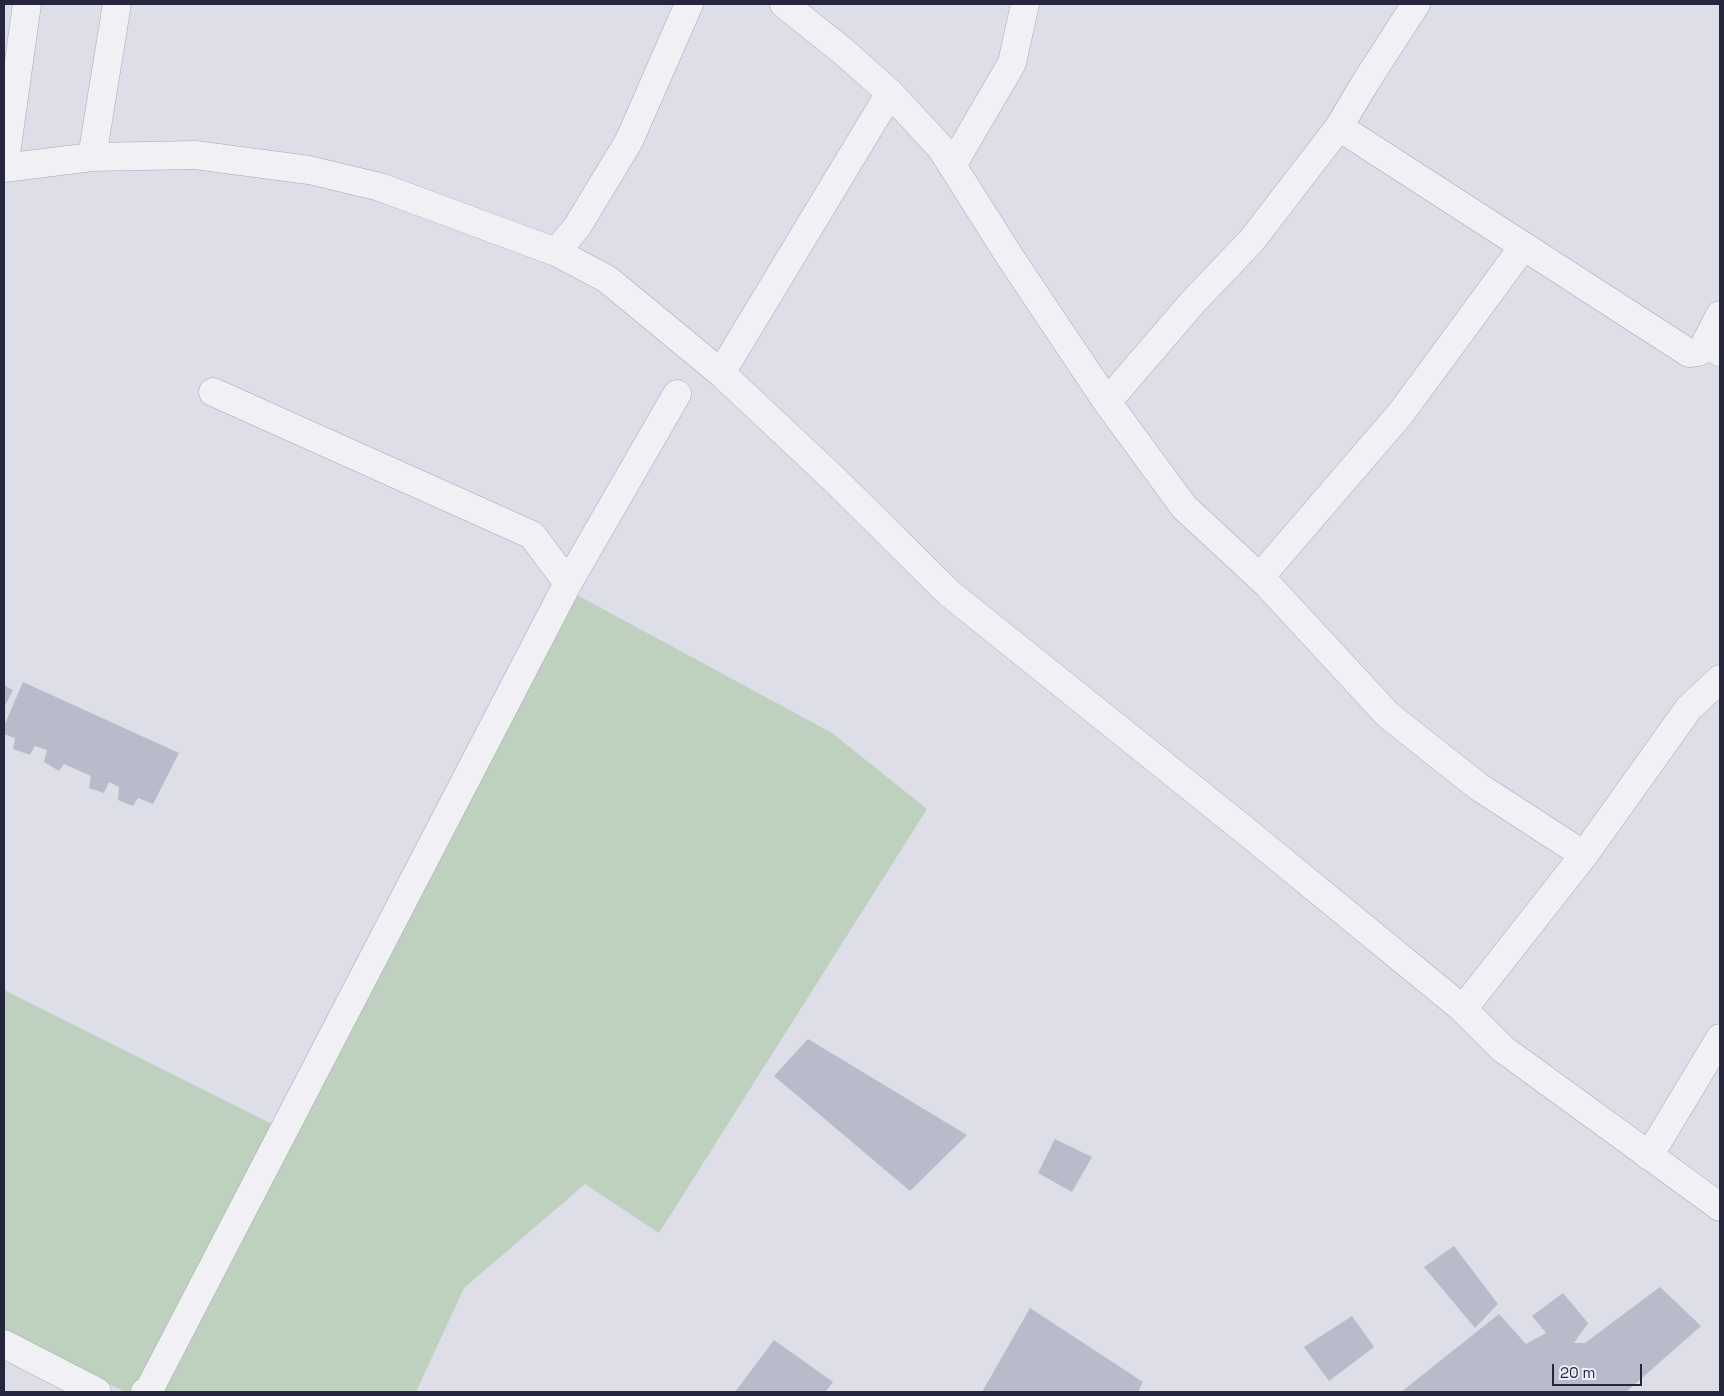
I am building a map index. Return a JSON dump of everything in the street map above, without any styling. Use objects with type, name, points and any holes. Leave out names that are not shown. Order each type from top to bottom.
[{"type":"street","points":[[27,4],[4,168],[92,156],[195,156],[309,170],[380,187],[556,252],[607,280],[721,373],[836,480],[949,593],[1247,832],[1463,1009],[1503,1049],[1720,1207]]},
{"type":"street","points":[[92,156],[117,4]]},
{"type":"street","points":[[556,252],[577,227],[629,141],[688,4]]},
{"type":"street","points":[[784,4],[844,52],[890,93],[941,148],[1010,257],[1107,402],[1184,507],[1260,577],[1388,715],[1479,787],[1584,855]]},
{"type":"street","points":[[952,166],[1012,63],[1025,4]]},
{"type":"street","points":[[1107,402],[1192,302],[1252,240],[1338,127],[1416,4]]},
{"type":"street","points":[[721,373],[890,93]]},
{"type":"street","points":[[1338,127],[1689,353],[1712,350],[1720,315]]},
{"type":"street","points":[[1260,577],[1401,413],[1523,247]]},
{"type":"street","points":[[213,392],[532,535],[568,583]]},
{"type":"street","points":[[144,1392],[148,1390],[568,583],[677,394]]},
{"type":"street","points":[[1463,1009],[1584,855],[1689,708],[1720,679]]},
{"type":"street","points":[[1649,1156],[1720,1038]]},
{"type":"street","points":[[4,1344],[97,1392]]},
{"type":"green space","points":[[577,595],[832,733],[927,809],[659,1233],[585,1184],[464,1288],[416,1392],[125,1392],[4,1331],[4,990],[292,1134]]},
{"type":"building","points":[[23,682],[179,753],[153,804],[138,798],[133,806],[118,800],[119,787],[109,782],[104,793],[89,788],[91,776],[64,764],[59,771],[44,762],[47,750],[35,746],[30,755],[13,749],[15,738],[4,734],[4,726]]},
{"type":"building","points":[[4,685],[13,690],[4,708]]},
{"type":"building","points":[[808,1039],[967,1135],[910,1191],[774,1076]]},
{"type":"building","points":[[1055,1139],[1092,1157],[1072,1192],[1038,1173]]},
{"type":"building","points":[[1454,1246],[1498,1304],[1475,1328],[1424,1267]]},
{"type":"building","points":[[1660,1287],[1701,1326],[1626,1392],[1401,1392],[1499,1314],[1526,1344],[1546,1333],[1532,1316],[1563,1293],[1588,1323],[1574,1343],[1585,1343]]},
{"type":"building","points":[[1030,1308],[1143,1382],[1138,1392],[982,1392]]},
{"type":"building","points":[[1352,1316],[1374,1347],[1329,1381],[1304,1347]]},
{"type":"building","points":[[774,1340],[833,1382],[825,1392],[735,1392]]}]
